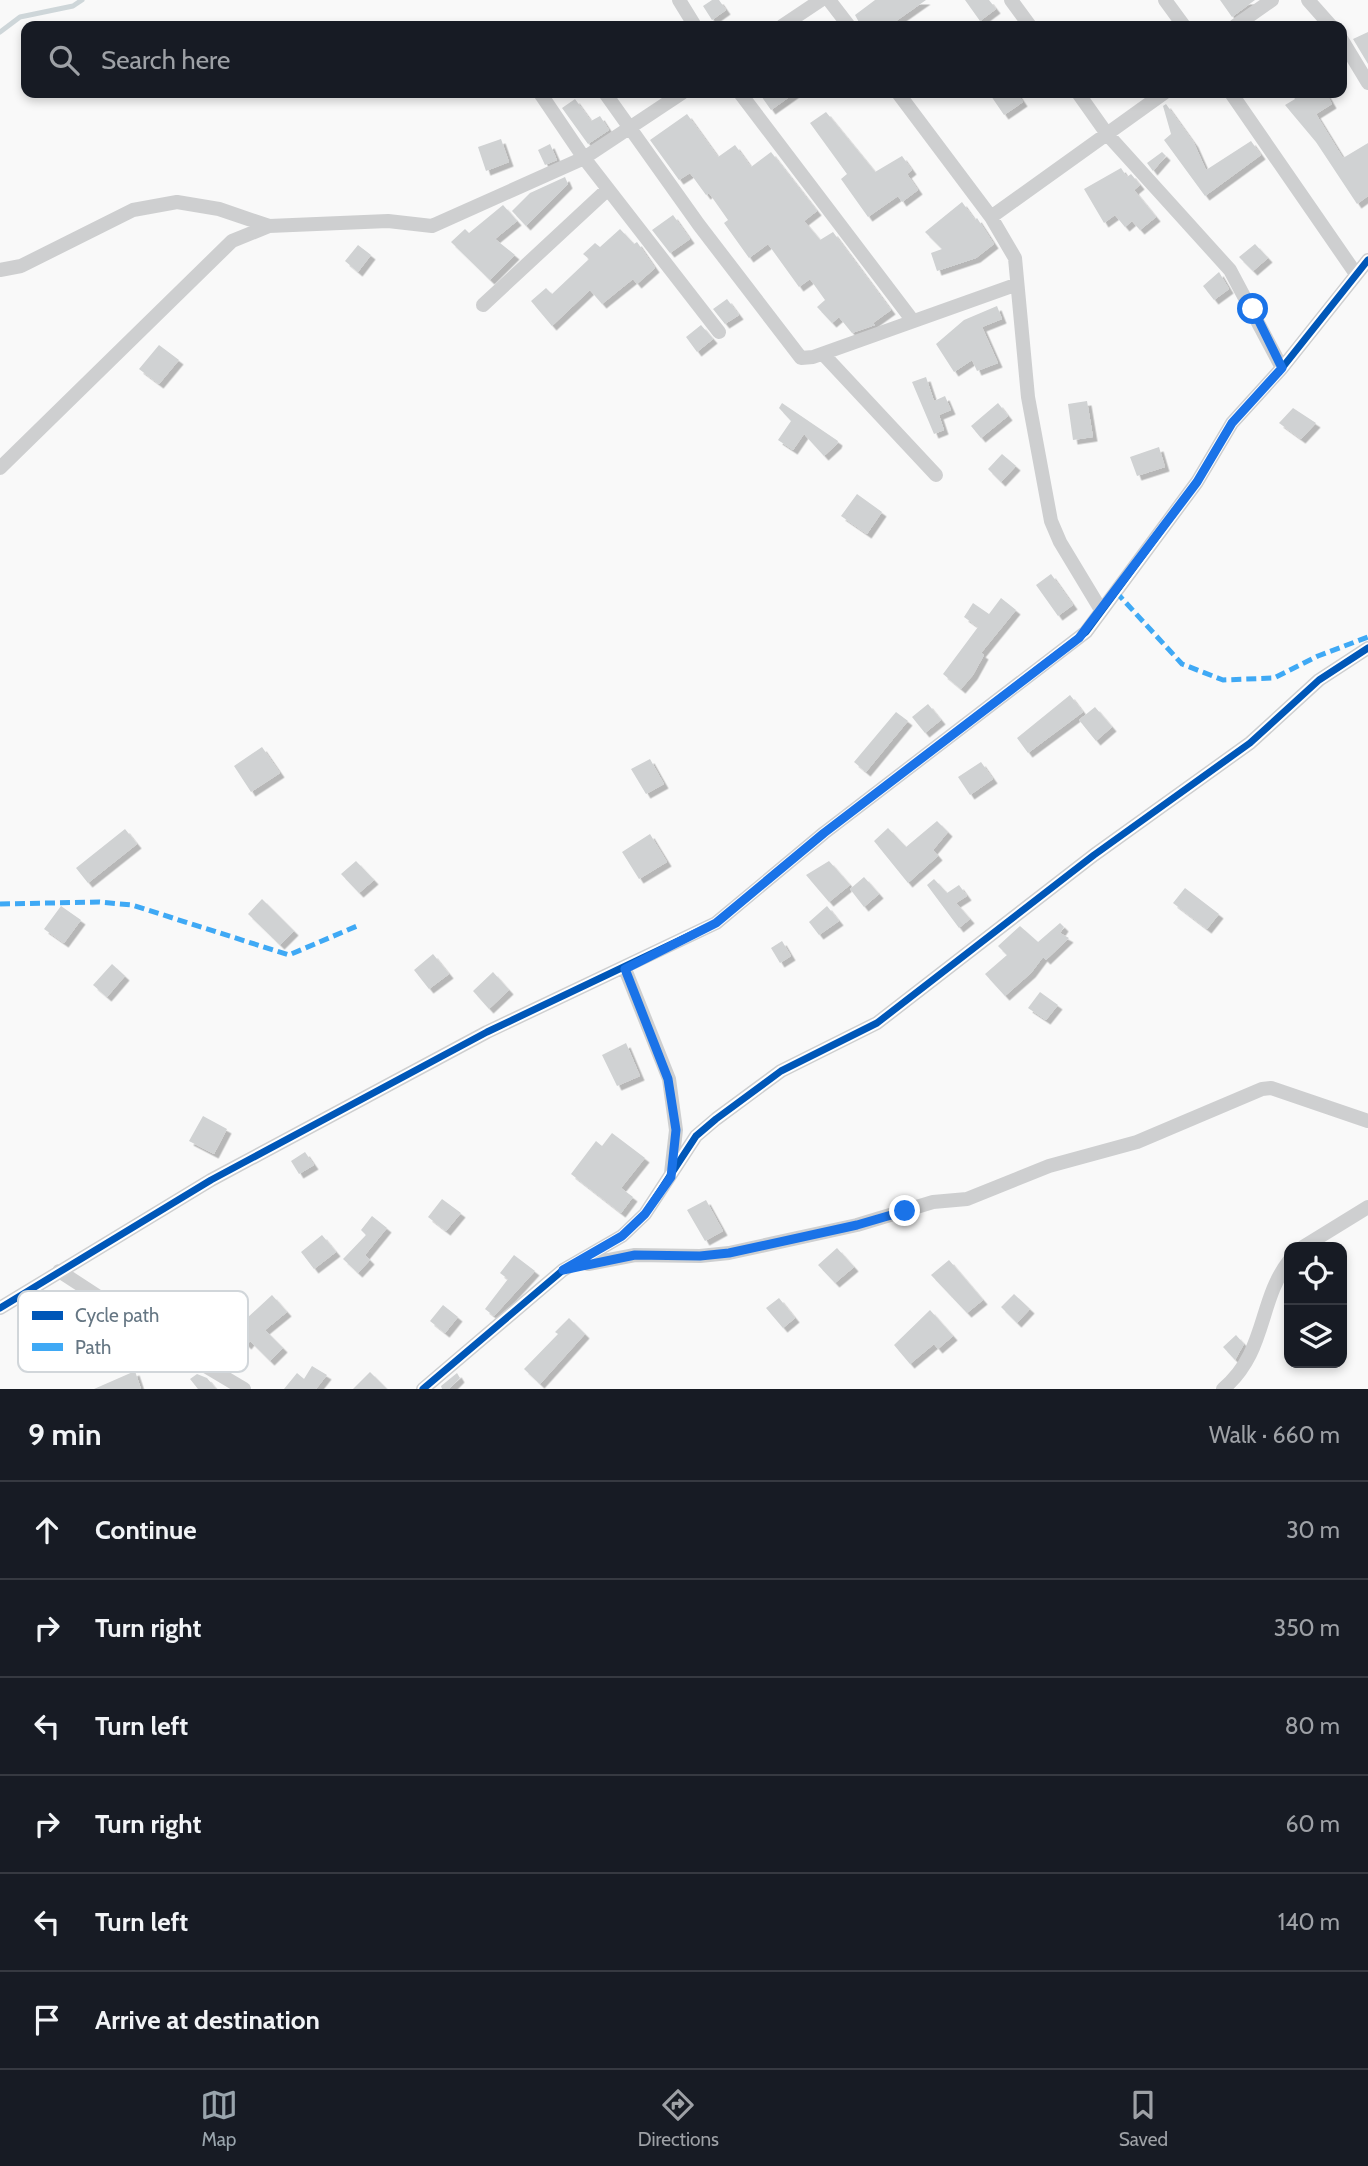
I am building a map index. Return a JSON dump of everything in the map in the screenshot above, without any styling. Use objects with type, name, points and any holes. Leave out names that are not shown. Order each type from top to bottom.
[{"type":"street","points":[[678,0],[692,21]]},
{"type":"street","points":[[790,21],[821,0]]},
{"type":"street","points":[[829,0],[845,21]]},
{"type":"street","points":[[1011,0],[1026,21]]},
{"type":"street","points":[[1165,0],[1180,21]]},
{"type":"street","points":[[1242,21],[1272,0]]},
{"type":"street","points":[[1308,0],[1327,21]]},
{"type":"street","points":[[1347,47],[1366,73]]},
{"type":"street","points":[[543,98],[584,158],[719,332]]},
{"type":"street","points":[[609,98],[796,354],[806,358],[823,354],[1015,285]]},
{"type":"street","points":[[0,467],[232,241],[269,226],[388,221],[432,226],[584,158],[675,98]]},
{"type":"street","points":[[744,98],[914,321]]},
{"type":"street","points":[[902,98],[991,217],[1015,258],[1015,285],[1028,397],[1051,521],[1101,610]]},
{"type":"street","points":[[1082,98],[1107,134],[1230,270],[1282,368]]},
{"type":"street","points":[[991,217],[1157,98]]},
{"type":"street","points":[[1234,98],[1356,274]]},
{"type":"street","points":[[483,305],[608,189]]},
{"type":"street","points":[[0,270],[21,266],[133,210],[177,202],[219,209],[269,226]]},
{"type":"street","points":[[27,1291],[211,1180],[487,1032],[625,969],[716,923],[824,833],[1079,638],[1197,482],[1232,423],[1282,368],[1368,260]]},
{"type":"street","points":[[823,354],[936,475]]},
{"type":"street","points":[[423,1389],[563,1270],[622,1236],[645,1214],[696,1136],[761,1083],[835,1042],[877,1023],[1094,855],[1250,743],[1319,680],[1368,648]]},
{"type":"street","points":[[625,969],[668,1079],[676,1130],[671,1177]]},
{"type":"street","points":[[563,1270],[635,1255],[700,1256],[729,1253],[857,1225],[933,1202],[967,1199],[1048,1166],[1137,1142],[1256,1090],[1271,1088],[1368,1121]]},
{"type":"street","points":[[1311,1242],[1368,1207]]},
{"type":"street","points":[[1223,1389],[1240,1371],[1259,1338],[1275,1285],[1284,1270]]},
{"type":"street","points":[[59,1271],[90,1291]]},
{"type":"street","points":[[0,1308],[18,1297]]},
{"type":"street","points":[[215,1372],[244,1389]]},
{"type":"building","points":[[712,0],[719,0],[726,10],[712,20],[703,6]]},
{"type":"building","points":[[875,0],[926,0],[896,21],[858,21],[855,15]]},
{"type":"building","points":[[965,0],[989,0],[996,9],[980,21]]},
{"type":"building","points":[[1220,0],[1255,0],[1232,17]]},
{"type":"building","points":[[1368,32],[1368,64],[1353,39]]},
{"type":"building","points":[[763,98],[788,98],[771,110]]},
{"type":"building","points":[[992,98],[1020,98],[1023,102],[1004,115]]},
{"type":"building","points":[[1329,98],[1332,104],[1316,114],[1343,158],[1368,143],[1368,196],[1357,204],[1316,142],[1285,105],[1295,99]]},
{"type":"building","points":[[575,99],[591,121],[600,116],[609,130],[588,144],[562,108]]},
{"type":"building","points":[[1166,104],[1194,143],[1206,170],[1251,141],[1261,155],[1205,196],[1164,140],[1171,134],[1163,106]]},
{"type":"building","points":[[826,112],[875,172],[902,156],[912,170],[907,174],[918,190],[902,202],[898,196],[868,217],[841,179],[847,174],[810,123]]},
{"type":"building","points":[[687,114],[718,157],[735,145],[751,167],[771,152],[817,211],[804,221],[820,240],[833,232],[891,310],[873,323],[875,325],[852,333],[839,317],[832,323],[817,307],[825,300],[810,279],[799,287],[768,244],[749,258],[724,223],[728,220],[709,193],[706,195],[690,173],[679,180],[650,140]]},
{"type":"building","points":[[501,139],[509,162],[486,171],[478,147]]},
{"type":"building","points":[[550,144],[557,160],[545,165],[538,150]]},
{"type":"building","points":[[1162,152],[1166,156],[1153,171],[1147,163]]},
{"type":"building","points":[[1121,168],[1127,177],[1131,174],[1140,185],[1134,190],[1156,217],[1140,230],[1132,221],[1125,227],[1115,215],[1104,223],[1084,189]]},
{"type":"building","points":[[565,177],[568,184],[526,226],[512,211],[530,193]]},
{"type":"building","points":[[962,202],[975,220],[977,218],[994,244],[976,258],[937,271],[931,253],[942,249],[925,232]]},
{"type":"building","points":[[503,205],[517,221],[495,239],[515,255],[490,280],[451,242],[465,229],[469,233]]},
{"type":"building","points":[[673,215],[690,239],[670,253],[652,230]]},
{"type":"building","points":[[620,229],[634,244],[637,242],[655,268],[637,284],[633,279],[602,304],[590,290],[552,326],[531,301],[546,288],[552,294],[589,259],[583,254],[595,243],[600,247]]},
{"type":"building","points":[[1255,244],[1268,258],[1253,271],[1239,257]]},
{"type":"building","points":[[358,245],[371,255],[358,272],[345,261]]},
{"type":"building","points":[[1219,272],[1229,289],[1214,300],[1203,286]]},
{"type":"building","points":[[727,299],[739,315],[725,324],[713,309]]},
{"type":"building","points":[[997,306],[1002,319],[982,327],[998,363],[977,371],[972,360],[954,372],[936,344],[964,320]]},
{"type":"building","points":[[701,325],[713,339],[697,352],[686,337]]},
{"type":"building","points":[[159,345],[179,360],[159,384],[139,369]]},
{"type":"building","points":[[926,377],[934,401],[945,396],[951,410],[939,415],[944,430],[934,434],[912,382]]},
{"type":"building","points":[[1087,401],[1093,437],[1073,440],[1068,404]]},
{"type":"building","points":[[782,403],[838,441],[837,444],[824,456],[804,434],[793,450],[778,440],[791,421],[779,408]]},
{"type":"building","points":[[998,403],[1008,416],[981,438],[971,426]]},
{"type":"building","points":[[1293,408],[1316,423],[1301,439],[1279,423]]},
{"type":"building","points":[[1159,447],[1165,467],[1137,476],[1130,457]]},
{"type":"building","points":[[1002,454],[1016,466],[1001,482],[988,469]]},
{"type":"building","points":[[857,494],[882,512],[867,534],[841,516]]},
{"type":"building","points":[[1051,574],[1073,605],[1058,616],[1036,585]]},
{"type":"building","points":[[1001,598],[1016,610],[981,653],[984,655],[973,675],[961,689],[943,674],[978,627],[964,617],[973,603],[989,614]]},
{"type":"building","points":[[1070,695],[1083,712],[1028,753],[1017,738]]},
{"type":"building","points":[[928,704],[941,720],[925,733],[912,717]]},
{"type":"building","points":[[1095,707],[1112,727],[1096,741],[1079,720]]},
{"type":"building","points":[[896,712],[908,721],[866,772],[854,762]]},
{"type":"building","points":[[262,747],[280,773],[251,792],[234,766]]},
{"type":"building","points":[[650,759],[664,784],[646,794],[631,769]]},
{"type":"building","points":[[981,762],[993,779],[970,795],[958,777]]},
{"type":"building","points":[[937,821],[948,832],[933,850],[938,856],[908,883],[874,841],[888,828],[906,847]]},
{"type":"building","points":[[125,829],[137,844],[88,883],[76,868]]},
{"type":"building","points":[[650,834],[667,862],[639,879],[622,852]]},
{"type":"building","points":[[356,861],[374,880],[359,893],[341,874]]},
{"type":"building","points":[[829,861],[850,885],[829,902],[806,875]]},
{"type":"building","points":[[864,877],[879,894],[864,907],[850,889]]},
{"type":"building","points":[[934,879],[947,893],[959,885],[967,896],[956,903],[970,919],[959,928],[927,885]]},
{"type":"building","points":[[1185,888],[1219,914],[1207,929],[1173,903]]},
{"type":"building","points":[[262,899],[294,931],[280,945],[248,914]]},
{"type":"building","points":[[61,906],[81,920],[64,943],[44,929]]},
{"type":"building","points":[[827,906],[839,921],[819,935],[809,922]]},
{"type":"building","points":[[1060,923],[1064,927],[1060,933],[1069,938],[1046,960],[1043,957],[1031,973],[1005,996],[985,974],[1007,955],[998,946],[1020,926],[1038,942]]},
{"type":"building","points":[[782,941],[791,956],[780,963],[771,948]]},
{"type":"building","points":[[433,954],[449,974],[429,989],[414,970]]},
{"type":"building","points":[[112,964],[125,976],[107,997],[93,985]]},
{"type":"building","points":[[493,972],[509,990],[489,1009],[473,991]]},
{"type":"building","points":[[1040,992],[1058,1005],[1046,1020],[1028,1008]]},
{"type":"building","points":[[626,1043],[640,1076],[617,1086],[602,1055]]},
{"type":"building","points":[[203,1116],[227,1129],[214,1154],[189,1141]]},
{"type":"building","points":[[612,1133],[645,1158],[621,1188],[633,1197],[621,1213],[571,1174],[596,1141],[602,1146]]},
{"type":"building","points":[[305,1152],[314,1165],[299,1174],[291,1161]]},
{"type":"building","points":[[442,1199],[461,1213],[446,1231],[428,1217]]},
{"type":"building","points":[[706,1200],[723,1231],[705,1241],[687,1210]]},
{"type":"building","points":[[372,1216],[387,1228],[365,1255],[370,1260],[358,1273],[343,1259],[366,1235],[361,1230]]},
{"type":"building","points":[[322,1235],[336,1252],[314,1269],[301,1252]]},
{"type":"building","points":[[837,1248],[854,1267],[835,1283],[818,1265]]},
{"type":"building","points":[[514,1255],[535,1271],[494,1316],[485,1309],[508,1279],[500,1273]]},
{"type":"building","points":[[949,1260],[983,1300],[967,1313],[931,1275]]},
{"type":"building","points":[[1014,1294],[1030,1309],[1017,1323],[1001,1307]]},
{"type":"building","points":[[272,1295],[287,1312],[265,1330],[283,1348],[270,1361],[250,1341],[248,1344],[248,1317]]},
{"type":"building","points":[[779,1298],[795,1318],[783,1328],[766,1308]]},
{"type":"building","points":[[443,1305],[458,1317],[445,1333],[430,1321]]},
{"type":"building","points":[[930,1310],[953,1336],[938,1349],[934,1344],[910,1364],[894,1345]]},
{"type":"building","points":[[569,1318],[585,1334],[540,1384],[524,1369],[558,1334],[555,1332]]},
{"type":"building","points":[[1236,1335],[1244,1344],[1235,1360],[1223,1347]]},
{"type":"building","points":[[312,1366],[327,1375],[316,1389],[284,1389],[297,1373],[304,1379]]},
{"type":"building","points":[[135,1372],[141,1389],[94,1389]]},
{"type":"building","points":[[370,1372],[387,1389],[353,1389]]},
{"type":"building","points":[[457,1373],[460,1378],[449,1389],[442,1389],[441,1386]]},
{"type":"building","points":[[197,1374],[207,1378],[216,1389],[198,1389],[190,1379]]},
{"type":"waterway","points":[[0,32],[20,17],[73,6],[82,0]]},
{"type":"marked path","points":[[1116,592],[1182,664],[1223,680],[1274,678],[1318,656],[1368,637]]},
{"type":"marked path","points":[[0,904],[99,902],[132,905],[289,955],[357,926]]},
{"type":"cycle path","points":[[28,1291],[211,1180],[487,1032],[716,923],[824,833],[1086,632],[1197,482],[1232,423],[1282,368],[1368,260]]},
{"type":"cycle path","points":[[423,1389],[563,1270],[622,1236],[645,1214],[696,1136],[716,1119],[781,1071],[877,1023],[1094,855],[1250,743],[1319,680],[1368,648]]},
{"type":"cycle path","points":[[0,1308],[18,1297]]},
{"type":"route","points":[[905,1211],[878,1220],[729,1253],[700,1256],[635,1255],[563,1270],[622,1236],[645,1214],[671,1177],[676,1130],[668,1079],[625,969],[716,923],[824,833],[1086,632],[1183,497],[1197,482],[1232,423],[1282,368],[1253,309]]}]
